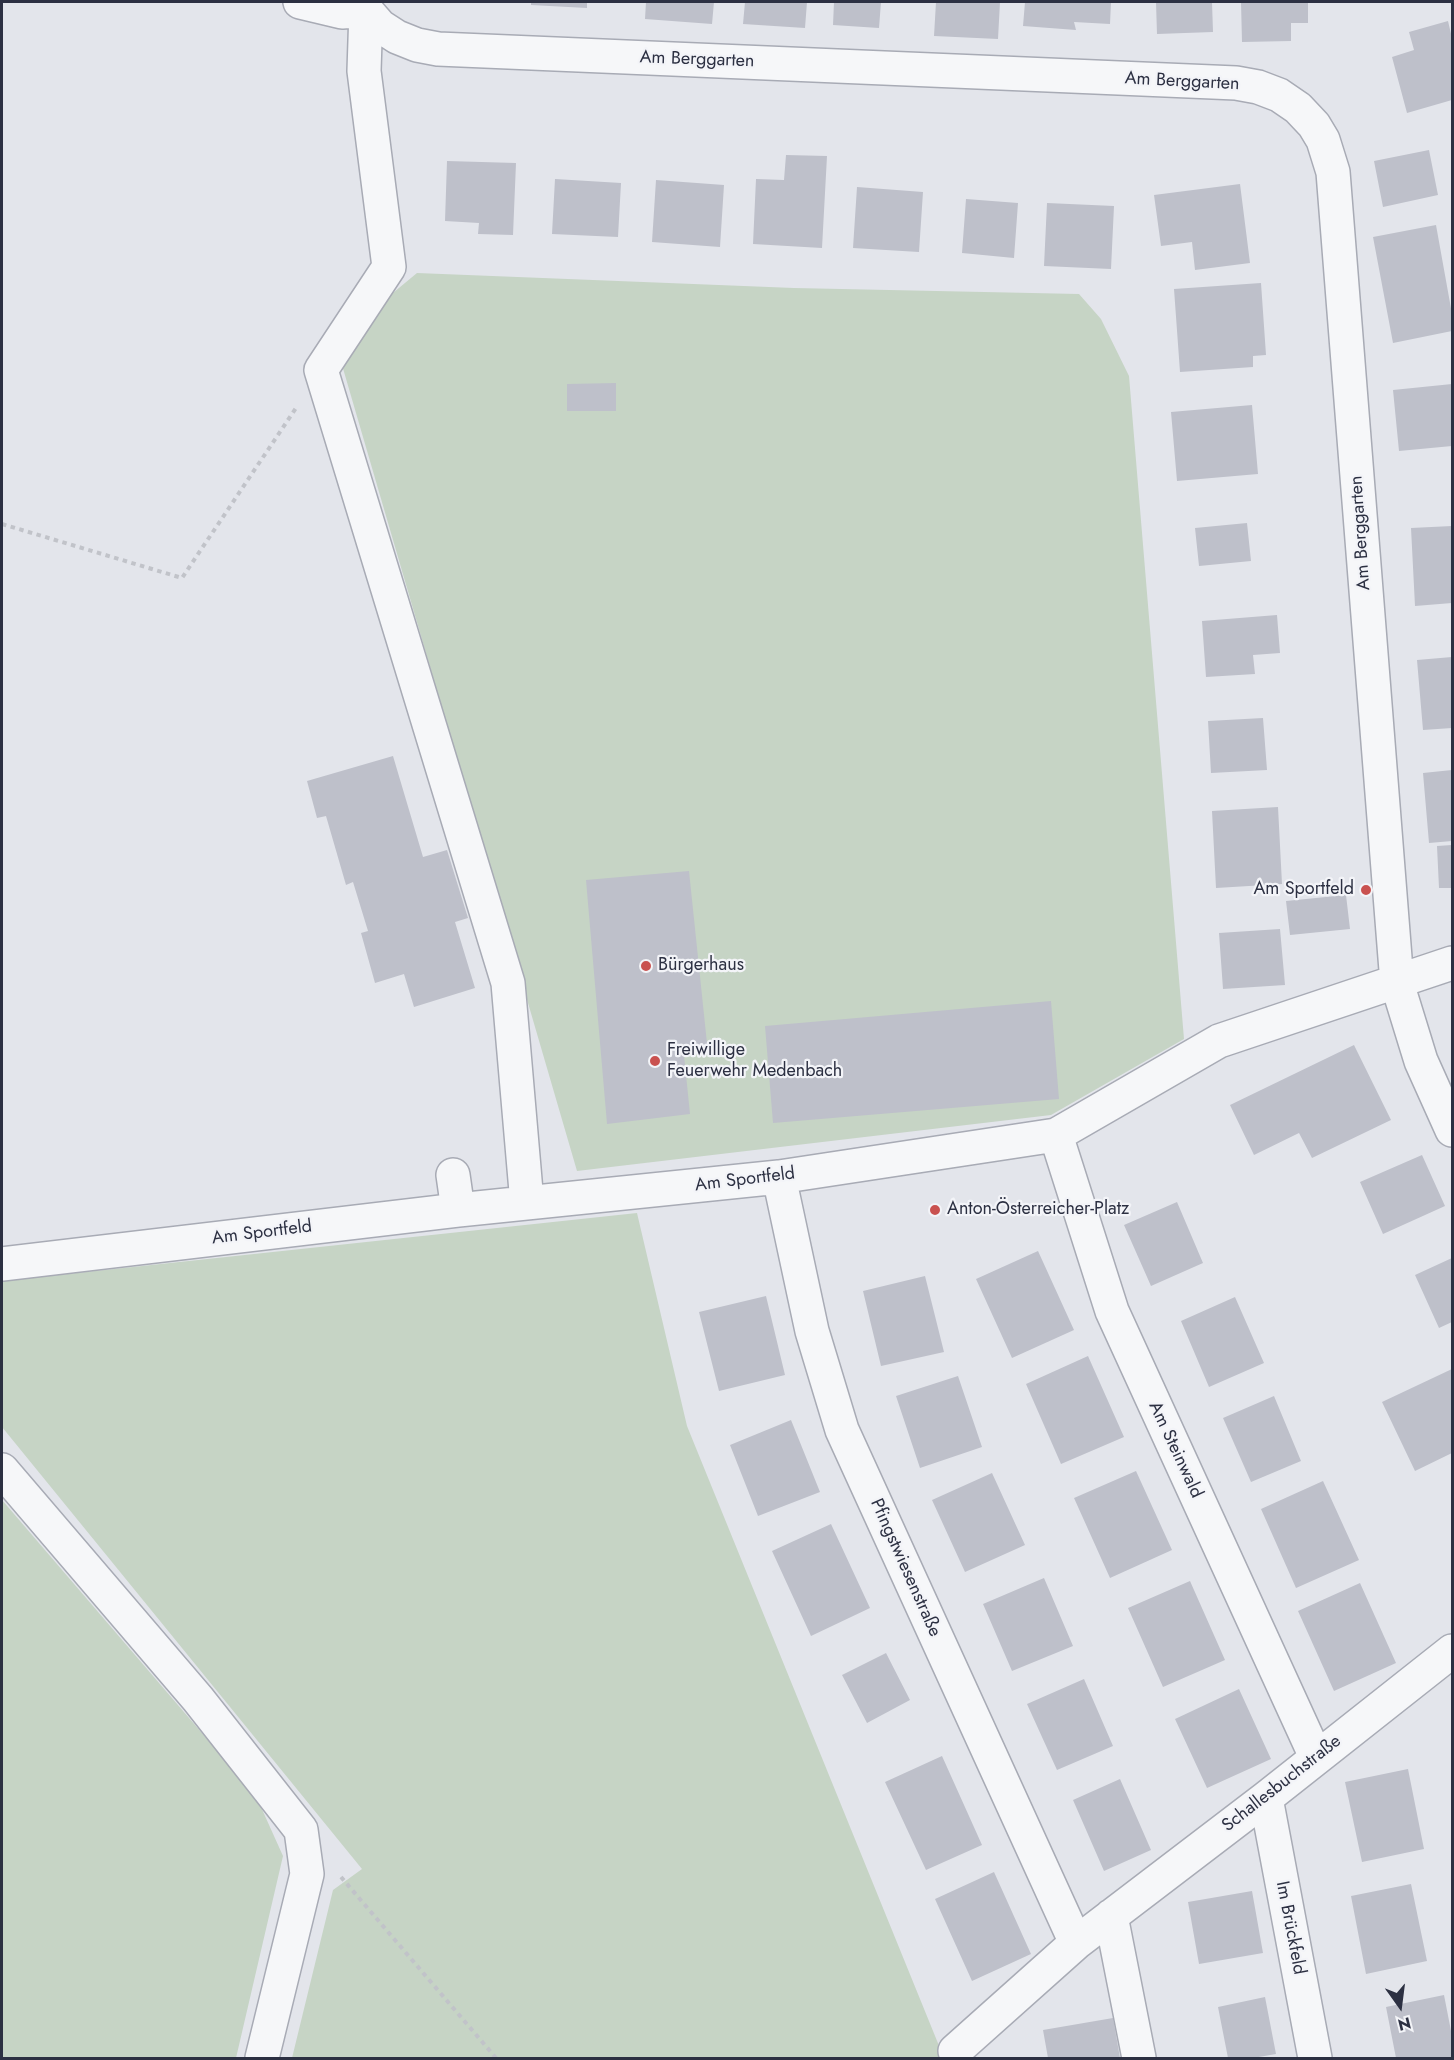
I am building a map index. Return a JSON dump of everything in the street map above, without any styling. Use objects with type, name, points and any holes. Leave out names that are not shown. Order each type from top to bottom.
[{"type":"street","points":[[300,2],[342,12],[364,6],[364,71],[389,267],[321,370],[508,983],[527,1203]]},
{"type":"street","name":"Am Berggarten","points":[[364,6],[380,26],[397,37],[417,45],[438,49],[1236,83],[1269,91],[1299,108],[1323,140],[1333,172],[1397,983],[1421,1060],[1452,1130]]},
{"type":"street","name":"Am Sportfeld","points":[[2,1264],[458,1210],[779,1177],[1056,1135],[1219,1041],[1452,963]]},
{"type":"street","name":"Am Steinwald","points":[[1056,1135],[1112,1311],[1316,1757]]},
{"type":"street","points":[[453,1175],[458,1210]]},
{"type":"street","name":"Pfingstwiesenstraße","points":[[779,1177],[813,1331],[842,1430],[1076,1943]]},
{"type":"street","points":[[2,1470],[198,1699],[302,1830],[307,1874],[262,2058]]},
{"type":"street","name":"Schallesbuchstraße","points":[[955,2051],[1076,1943],[1266,1798],[1452,1651]]},
{"type":"street","name":"Im Brückfeld","points":[[1266,1798],[1315,2058]]},
{"type":"street","points":[[1110,1917],[1139,2058]]},
{"type":"path","points":[[2,524],[182,578],[321,370]]},
{"type":"path","points":[[339,1874],[496,2058]]},
{"type":"green space","points":[[417,273],[794,288],[1079,294],[1101,319],[1129,376],[1184,1039],[1051,1115],[577,1171],[335,341]]},
{"type":"green space","points":[[637,1213],[687,1426],[944,2058],[292,2058],[333,1890],[362,1869],[2,1427],[2,1281]]},
{"type":"green space","points":[[2,1500],[256,1796],[283,1856],[236,2058],[2,2058]]},
{"type":"building","points":[[531,2],[587,2],[587,8],[531,5]]},
{"type":"building","points":[[646,2],[714,2],[712,24],[645,19]]},
{"type":"building","points":[[745,2],[807,2],[805,28],[743,24]]},
{"type":"building","points":[[834,2],[881,2],[879,28],[833,25]]},
{"type":"building","points":[[936,2],[1000,2],[998,39],[934,36]]},
{"type":"building","points":[[1025,2],[1111,2],[1110,24],[1074,22],[1076,30],[1023,26]]},
{"type":"building","points":[[1156,2],[1212,2],[1213,32],[1157,34]]},
{"type":"building","points":[[1241,2],[1308,2],[1308,23],[1291,23],[1291,41],[1242,42]]},
{"type":"building","points":[[1448,21],[1452,38],[1452,100],[1407,113],[1392,57],[1414,50],[1409,32]]},
{"type":"building","points":[[1429,150],[1438,195],[1383,207],[1374,161]]},
{"type":"building","points":[[786,155],[827,156],[822,248],[753,244],[756,179],[784,180]]},
{"type":"building","points":[[447,161],[516,163],[513,235],[478,234],[479,223],[445,221]]},
{"type":"building","points":[[555,179],[621,183],[618,237],[552,234]]},
{"type":"building","points":[[656,180],[724,185],[720,247],[652,242]]},
{"type":"building","points":[[1240,184],[1250,263],[1195,270],[1192,242],[1161,246],[1154,195]]},
{"type":"building","points":[[857,187],[923,192],[919,252],[853,248]]},
{"type":"building","points":[[966,199],[1018,203],[1014,258],[962,253]]},
{"type":"building","points":[[1047,203],[1114,206],[1111,269],[1044,266]]},
{"type":"building","points":[[1436,225],[1452,314],[1452,331],[1393,343],[1373,237]]},
{"type":"building","points":[[1261,283],[1266,355],[1253,356],[1253,367],[1180,372],[1174,289]]},
{"type":"building","points":[[616,383],[616,411],[567,411],[567,384]]},
{"type":"building","points":[[1452,384],[1452,446],[1399,451],[1393,390]]},
{"type":"building","points":[[1252,405],[1258,474],[1177,481],[1171,412]]},
{"type":"building","points":[[1247,523],[1251,561],[1199,566],[1195,528]]},
{"type":"building","points":[[1452,526],[1452,603],[1415,606],[1411,528]]},
{"type":"building","points":[[1277,615],[1280,653],[1253,655],[1255,674],[1206,677],[1202,621]]},
{"type":"building","points":[[1452,657],[1452,728],[1423,730],[1417,660]]},
{"type":"building","points":[[1263,718],[1267,770],[1211,773],[1208,721]]},
{"type":"building","points":[[393,756],[423,857],[447,850],[468,918],[455,922],[475,988],[414,1007],[404,974],[375,983],[361,933],[368,931],[353,882],[346,885],[326,816],[317,818],[307,781]]},
{"type":"building","points":[[1452,770],[1452,841],[1429,843],[1423,773]]},
{"type":"building","points":[[1278,807],[1282,884],[1216,888],[1212,811]]},
{"type":"building","points":[[1452,845],[1452,888],[1439,888],[1437,846]]},
{"type":"building","name":"Bürgerhaus","points":[[689,871],[708,1053],[684,1055],[690,1114],[607,1124],[586,880]]},
{"type":"building","points":[[1346,895],[1350,929],[1290,935],[1286,901]]},
{"type":"building","points":[[1280,929],[1285,985],[1223,989],[1219,933]]},
{"type":"building","points":[[1051,1001],[1059,1099],[773,1123],[765,1026]]},
{"type":"building","points":[[1354,1045],[1391,1120],[1312,1158],[1299,1133],[1254,1155],[1230,1105]]},
{"type":"building","points":[[1422,1155],[1445,1206],[1383,1234],[1360,1182]]},
{"type":"building","points":[[1177,1202],[1203,1263],[1151,1286],[1124,1225]]},
{"type":"building","points":[[1038,1251],[1074,1330],[1012,1358],[976,1279]]},
{"type":"building","points":[[1452,1258],[1452,1322],[1439,1328],[1415,1275]]},
{"type":"building","points":[[925,1276],[944,1352],[881,1366],[863,1291]]},
{"type":"building","points":[[766,1296],[785,1375],[719,1391],[699,1312]]},
{"type":"building","points":[[1235,1297],[1264,1363],[1209,1387],[1181,1321]]},
{"type":"building","points":[[1088,1356],[1124,1437],[1061,1464],[1026,1384]]},
{"type":"building","points":[[1452,1369],[1452,1453],[1415,1471],[1382,1402]]},
{"type":"building","points":[[958,1376],[982,1447],[920,1468],[896,1396]]},
{"type":"building","points":[[1274,1396],[1301,1461],[1251,1482],[1223,1418]]},
{"type":"building","points":[[791,1420],[820,1492],[758,1516],[730,1445]]},
{"type":"building","points":[[1136,1471],[1172,1550],[1110,1578],[1074,1498]]},
{"type":"building","points":[[992,1473],[1025,1545],[965,1572],[932,1500]]},
{"type":"building","points":[[1323,1481],[1359,1560],[1296,1588],[1261,1509]]},
{"type":"building","points":[[831,1524],[870,1608],[811,1636],[772,1551]]},
{"type":"building","points":[[1044,1578],[1073,1646],[1012,1671],[983,1604]]},
{"type":"building","points":[[1190,1581],[1225,1660],[1163,1687],[1128,1608]]},
{"type":"building","points":[[1360,1583],[1396,1663],[1334,1691],[1298,1611]]},
{"type":"building","points":[[886,1653],[910,1700],[867,1723],[842,1675]]},
{"type":"building","points":[[1084,1679],[1113,1746],[1057,1770],[1027,1704]]},
{"type":"building","points":[[1239,1689],[1271,1759],[1207,1788],[1175,1719]]},
{"type":"building","points":[[942,1756],[982,1845],[926,1870],[885,1782]]},
{"type":"building","points":[[1408,1769],[1424,1849],[1362,1862],[1345,1782]]},
{"type":"building","points":[[1120,1779],[1151,1850],[1104,1871],[1073,1800]]},
{"type":"building","points":[[994,1872],[1031,1954],[972,1981],[935,1899]]},
{"type":"building","points":[[1411,1884],[1427,1961],[1366,1974],[1351,1896]]},
{"type":"building","points":[[1252,1891],[1263,1953],[1199,1964],[1188,1902]]},
{"type":"building","points":[[1444,1995],[1452,2036],[1452,2058],[1396,2058],[1386,2007]]},
{"type":"building","points":[[1265,1997],[1276,2054],[1253,2058],[1228,2058],[1218,2007]]},
{"type":"building","points":[[1113,2018],[1120,2058],[1048,2058],[1043,2030]]},
{"type":"place","name":"Am Sportfeld","points":[[1366,890]]},
{"type":"place","name":"Bürgerhaus","points":[[646,966]]},
{"type":"place","name":"Freiwillige Feuerwehr Medenbach","points":[[655,1061]]},
{"type":"place","name":"Anton-Österreicher-Platz","points":[[935,1210]]}]
